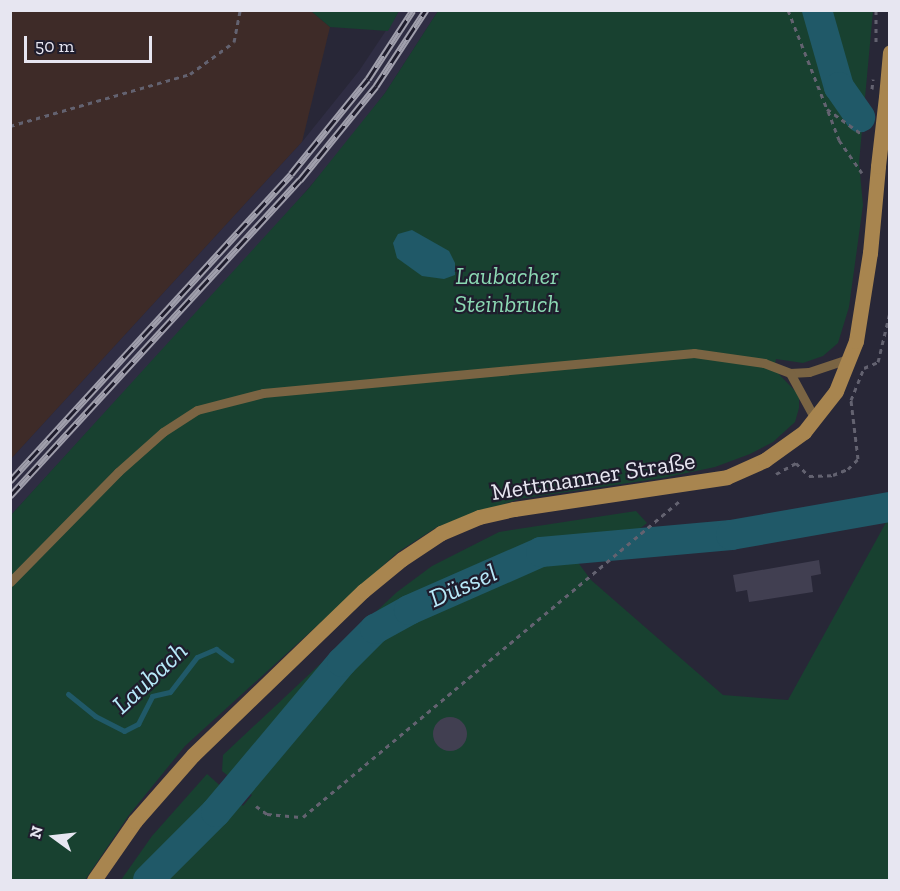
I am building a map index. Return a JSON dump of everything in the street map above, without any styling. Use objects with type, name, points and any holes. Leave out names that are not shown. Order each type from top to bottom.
[{"type":"main road","name":"Mettmanner Straße","points":[[94,880],[141,813],[193,755],[363,591],[431,540],[479,517],[514,509],[727,477],[765,460],[815,419],[836,391],[851,357],[864,300],[890,52]]},
{"type":"lane","points":[[10,582],[118,472],[196,410],[262,393],[660,354],[735,357],[790,373],[809,372],[851,357]]},
{"type":"lane","points":[[790,373],[815,419]]},
{"type":"path","points":[[10,126],[190,74],[234,42],[240,10]]},
{"type":"path","points":[[788,10],[839,140],[876,186]]},
{"type":"path","points":[[827,109],[863,135]]},
{"type":"path","points":[[773,475],[796,463],[809,476],[833,475],[848,469],[858,459],[860,447],[851,404],[864,368],[878,362],[890,312]]},
{"type":"path","points":[[667,502],[688,500]]},
{"type":"path","points":[[256,806],[267,814],[303,817],[679,501]]},
{"type":"shaded area","points":[[11,11],[311,11],[330,27],[302,142],[11,459]]},
{"type":"shaded area","points":[[399,11],[438,11],[385,93],[348,142],[271,232],[11,515],[11,459],[302,142],[359,71]]},
{"type":"green space","points":[[311,11],[399,11],[388,31],[330,27]]},
{"type":"green space","name":"Laubacher Steinbruch","points":[[438,11],[873,11],[859,163],[863,205],[849,307],[838,343],[823,356],[803,363],[776,359],[774,369],[799,395],[799,408],[795,422],[773,442],[750,454],[715,467],[663,478],[519,499],[437,527],[398,552],[185,746],[129,815],[85,880],[11,880],[11,515],[309,188],[385,93]]},
{"type":"green space","points":[[636,511],[647,523],[610,552],[574,557],[591,580],[723,695],[788,700],[889,517],[889,880],[121,880],[152,836],[207,774],[243,806],[252,795],[222,771],[223,755],[397,592],[432,566],[499,532]]},
{"type":"water","points":[[412,230],[449,251],[455,263],[455,275],[444,279],[422,276],[397,258],[393,243],[398,234]]},
{"type":"building","points":[[819,560],[821,574],[811,576],[813,592],[749,602],[747,590],[736,592],[733,575]]},
{"type":"building","points":[[450,717],[462,722],[467,734],[462,746],[450,751],[438,746],[433,734],[438,722]]},
{"type":"waterway","name":"Düssel","points":[[817,10],[839,87],[860,117]]},
{"type":"waterway","name":"Düssel","points":[[148,880],[216,812],[342,662],[375,629],[409,610],[541,552],[731,535],[890,507]]},
{"type":"waterway","name":"Laubach","points":[[68,694],[95,716],[124,731],[138,724],[152,696],[170,692],[197,657],[216,649],[231,660]]},
{"type":"railway","points":[[10,481],[291,174],[368,79],[413,10]]},
{"type":"railway","points":[[10,496],[300,180],[376,86],[426,10]]}]
